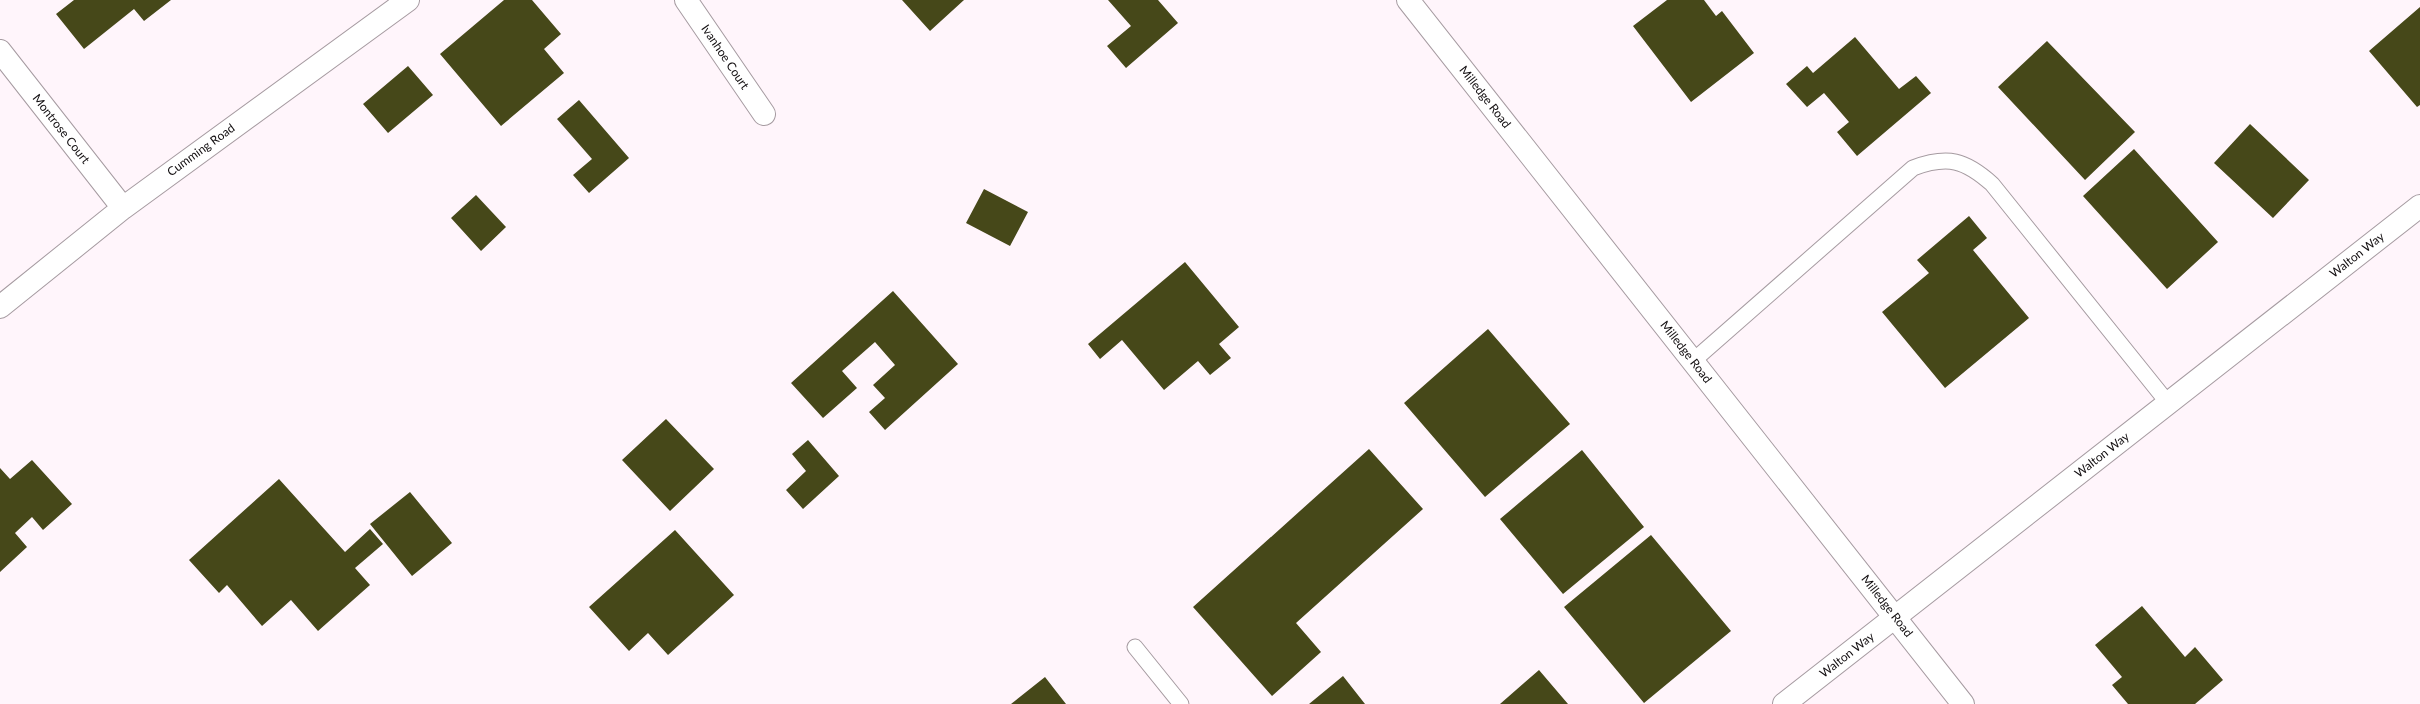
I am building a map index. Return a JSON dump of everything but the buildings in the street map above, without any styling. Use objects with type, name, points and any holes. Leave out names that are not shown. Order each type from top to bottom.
[{"type":"street","name":"Cumming Road","points":[[0,307],[123,208],[408,0]]},
{"type":"street","name":"Ivanhoe Court","points":[[686,0],[764,114]]},
{"type":"street","name":"Milledge Road","points":[[1408,0],[1896,616],[1963,704]]},
{"type":"street","name":"Montrose Court","points":[[0,51],[123,208]]},
{"type":"street","name":"Walton Way","points":[[1784,704],[2420,206]]},
{"type":"lane","points":[[1693,361],[1913,168],[1932,161],[1953,161],[1974,168],[1992,184],[2168,403]]},
{"type":"lane","points":[[1135,647],[1181,704]]}]
